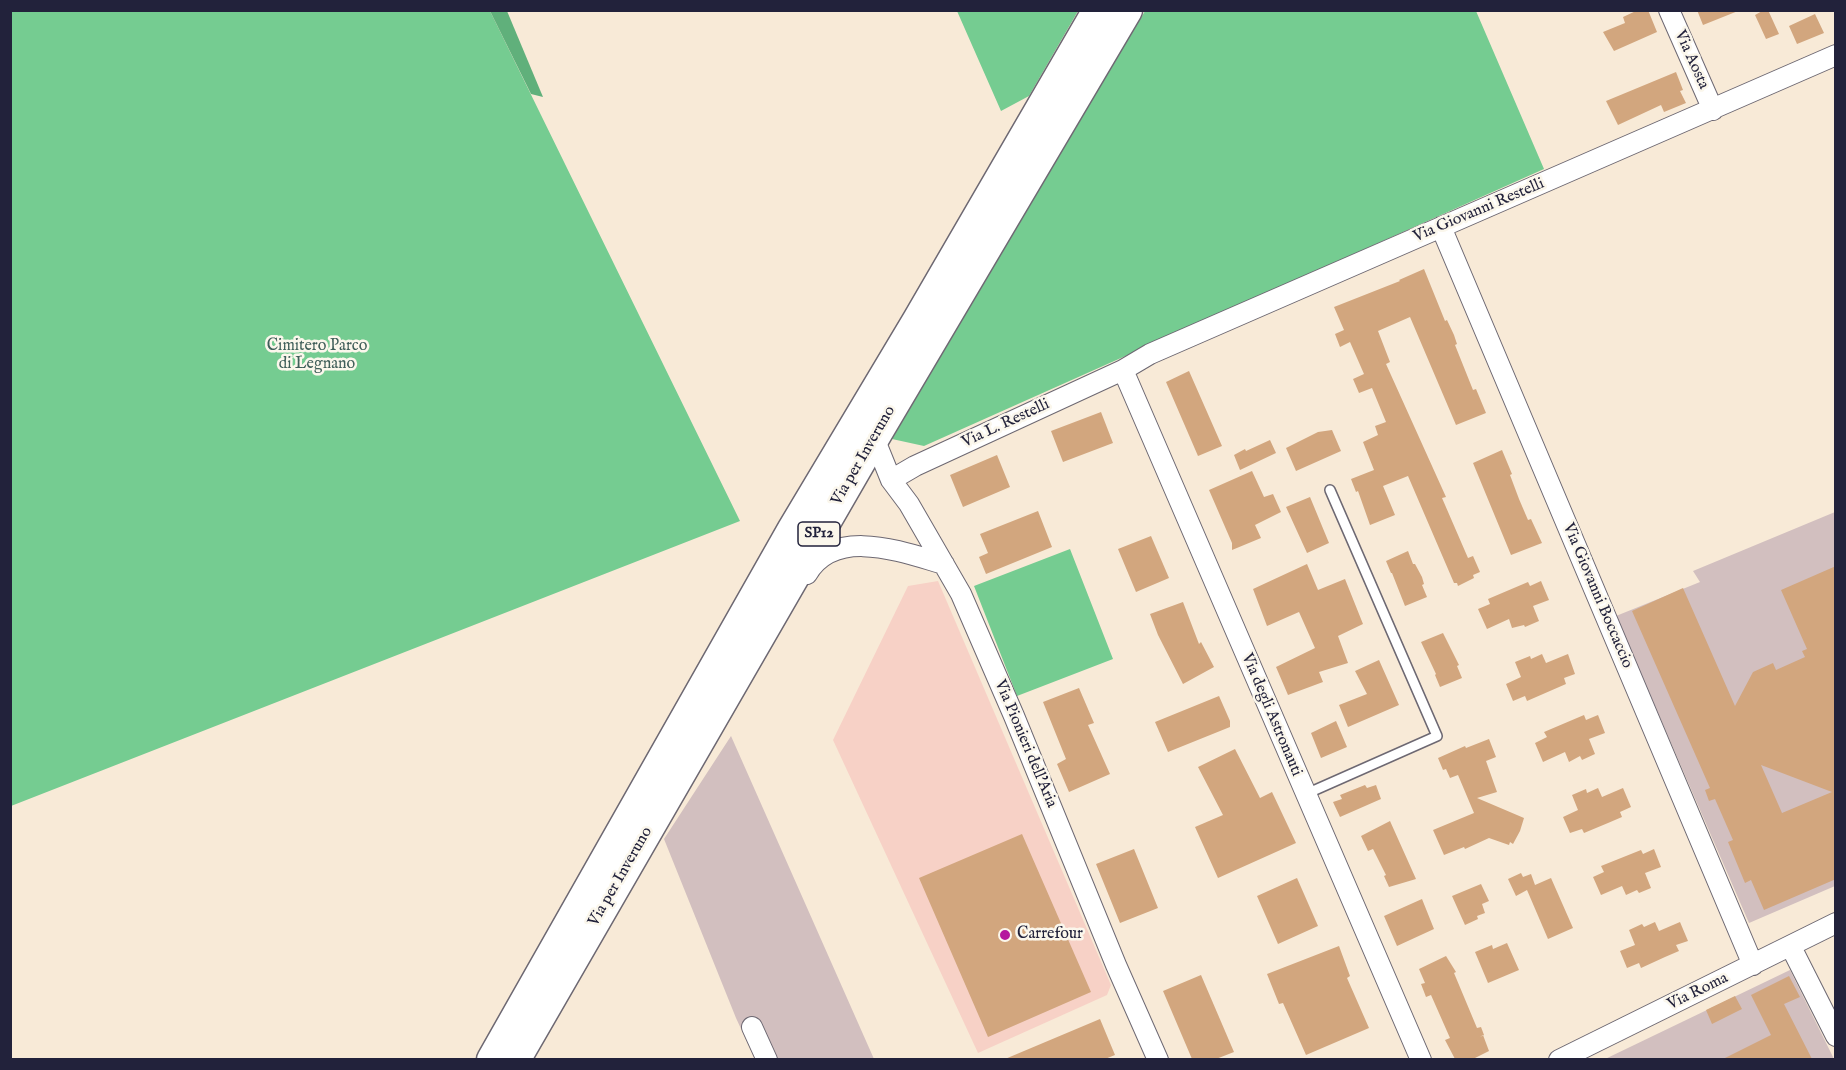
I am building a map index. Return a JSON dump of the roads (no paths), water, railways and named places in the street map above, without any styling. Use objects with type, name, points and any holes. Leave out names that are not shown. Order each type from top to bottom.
[{"type":"main road","name":"Via per Inveruno","points":[[492,1059],[793,529],[924,310],[1098,10]]},
{"type":"main road","name":"Via per Inveruno","points":[[515,1059],[874,438],[1127,10]]},
{"type":"street","name":"Via Aosta","points":[[1669,10],[1713,110]]},
{"type":"street","name":"Via Giovanni Restelli","points":[[1123,370],[1161,349],[1836,55]]},
{"type":"street","name":"Via Giovanni Boccaccio","points":[[1441,227],[1753,965]]},
{"type":"street","name":"Via L. Restelli","points":[[891,480],[915,466],[1123,370]]},
{"type":"street","name":"Via degli Astronauti","points":[[1123,370],[1421,1059]]},
{"type":"street","name":"Via Pionieri dell'Aria","points":[[874,438],[891,480],[909,504],[961,594],[1116,965],[1158,1059]]},
{"type":"street","points":[[646,833],[670,805],[811,568],[828,552],[849,547],[885,548],[944,564]]},
{"type":"street","name":"Via Roma","points":[[1559,1059],[1836,923]]},
{"type":"street","points":[[1791,947],[1836,1036]]},
{"type":"street","points":[[752,1027],[767,1059]]},
{"type":"lane","points":[[1305,795],[1437,736],[1330,490]]},
{"type":"place","name":"Carrefour","points":[[1005,935]]},
{"type":"park label","name":"Cimitero Parco di Legnano","points":[[317,356]]}]
